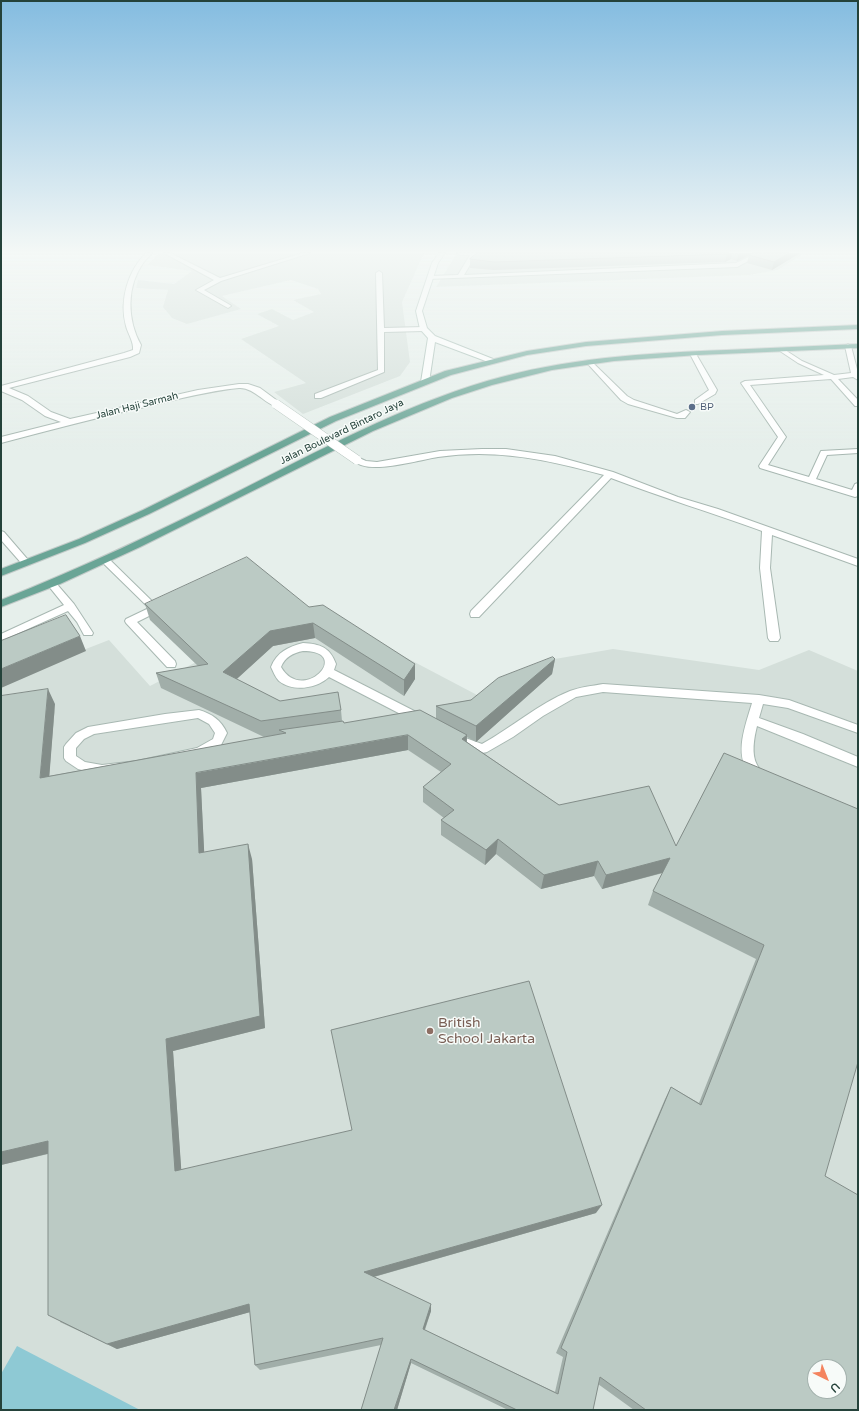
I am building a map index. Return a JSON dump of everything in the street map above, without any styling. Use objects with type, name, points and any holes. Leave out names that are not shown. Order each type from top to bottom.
[{"type":"main road","name":"Jalan Boulevard Bintaro Jaya","points":[[1,573],[82,541],[146,512],[333,419],[425,382],[494,361],[527,353],[586,344],[722,333],[858,327]]},
{"type":"main road","points":[[772,331],[766,335],[767,342],[782,350]]},
{"type":"main road","points":[[722,333],[742,341],[744,346],[738,352]]},
{"type":"main road","name":"Jalan Boulevard Bintaro Jaya","points":[[1,604],[52,584],[105,560],[216,507],[361,433],[421,407],[510,378],[555,367],[647,356],[858,346]]},
{"type":"street","points":[[1,388],[127,355],[136,351],[137,345],[131,337],[129,331],[128,319]]},
{"type":"street","points":[[421,319],[424,329],[432,338],[494,361]]},
{"type":"street","points":[[425,382],[432,338]]},
{"type":"street","name":"Jalan Haji Sarmah","points":[[1,440],[69,422],[198,392],[248,386],[257,390],[364,464],[370,465],[440,454],[506,452],[555,459],[610,474]]},
{"type":"street","points":[[1,388],[25,398],[48,414],[69,422]]},
{"type":"street","points":[[475,614],[610,474],[676,499],[858,563]]},
{"type":"street","points":[[767,531],[765,568],[774,638]]},
{"type":"lane","points":[[318,396],[382,371],[381,319]]},
{"type":"lane","points":[[381,330],[424,329]]},
{"type":"lane","points":[[848,346],[857,376],[745,383],[782,437],[763,466],[855,494],[858,486]]},
{"type":"lane","points":[[782,350],[800,362],[833,377],[858,404]]},
{"type":"lane","points":[[693,354],[713,390],[698,402]]},
{"type":"lane","points":[[589,362],[624,398],[631,402],[677,416],[682,416],[686,412]]},
{"type":"lane","points":[[811,481],[824,453],[854,451],[858,459]]},
{"type":"lane","points":[[1,534],[26,563]]},
{"type":"lane","points":[[105,560],[155,609]]},
{"type":"lane","points":[[52,584],[71,606],[88,633]]},
{"type":"lane","points":[[168,602],[130,621],[171,664]]},
{"type":"lane","points":[[1,638],[71,606]]},
{"type":"lane","points":[[303,647],[312,647],[326,654],[330,659],[331,665],[328,672],[322,678],[313,683],[303,685],[292,684],[284,680],[278,674],[276,667],[282,656],[288,652],[303,647]]},
{"type":"lane","points":[[328,672],[431,725]]},
{"type":"lane","points":[[448,734],[472,746],[483,749],[509,734],[539,712],[573,694],[603,688],[759,700],[789,704],[858,729]]},
{"type":"lane","points":[[759,700],[747,740],[750,764],[757,775],[771,781]]},
{"type":"lane","points":[[200,752],[217,742],[221,733],[218,725],[211,719],[200,714],[92,730],[80,736],[70,747],[70,758],[82,766],[102,770],[136,766],[200,752],[224,749]]},
{"type":"lane","points":[[405,722],[420,720]]},
{"type":"lane","points":[[753,720],[799,737],[858,762]]},
{"type":"shaded area","points":[[174,319],[206,319],[187,324]]},
{"type":"shaded area","points":[[266,319],[404,319],[410,362],[400,376],[303,414],[274,392],[306,383],[241,339],[279,326]]},
{"type":"shaded area","name":"British School Jakarta","points":[[306,605],[479,696],[549,660],[613,649],[759,670],[809,650],[858,671],[858,1410],[1,1410],[1,682],[109,640],[150,686]]},
{"type":"water","points":[[17,1346],[140,1410],[1,1410],[1,1374]]},
{"type":"building","points":[[247,557],[309,607],[323,605],[415,664],[404,680],[313,623],[270,631],[223,672],[280,701],[338,692],[341,710],[261,721],[156,673],[208,664],[145,604]]},
{"type":"building","points":[[66,615],[80,636],[1,669],[1,641]]},
{"type":"building","points":[[553,657],[555,659],[476,726],[436,706],[471,700],[498,678]]},
{"type":"building","points":[[48,689],[40,778],[286,733],[279,730],[343,721],[344,723],[420,710],[467,735],[462,739],[559,805],[649,786],[676,846],[724,753],[858,809],[858,1062],[825,1176],[858,1195],[858,1410],[646,1410],[600,1377],[593,1410],[517,1410],[411,1359],[394,1410],[361,1410],[383,1338],[255,1365],[249,1304],[107,1344],[48,1315],[48,1141],[1,1152],[1,696]],"holes":[[[408,735],[451,764],[423,787],[454,810],[441,820],[486,850],[498,839],[544,875],[598,861],[606,875],[670,858],[653,891],[764,945],[701,1105],[671,1087],[561,1348],[567,1352],[558,1394],[423,1329],[431,1304],[364,1272],[602,1205],[529,981],[331,1030],[352,1130],[175,1171],[166,1039],[260,1016],[248,844],[199,853],[196,773]]]},
{"type":"place","name":"BP","points":[[692,407]]},
{"type":"place","name":"British School Jakarta","points":[[430,1031]]}]
